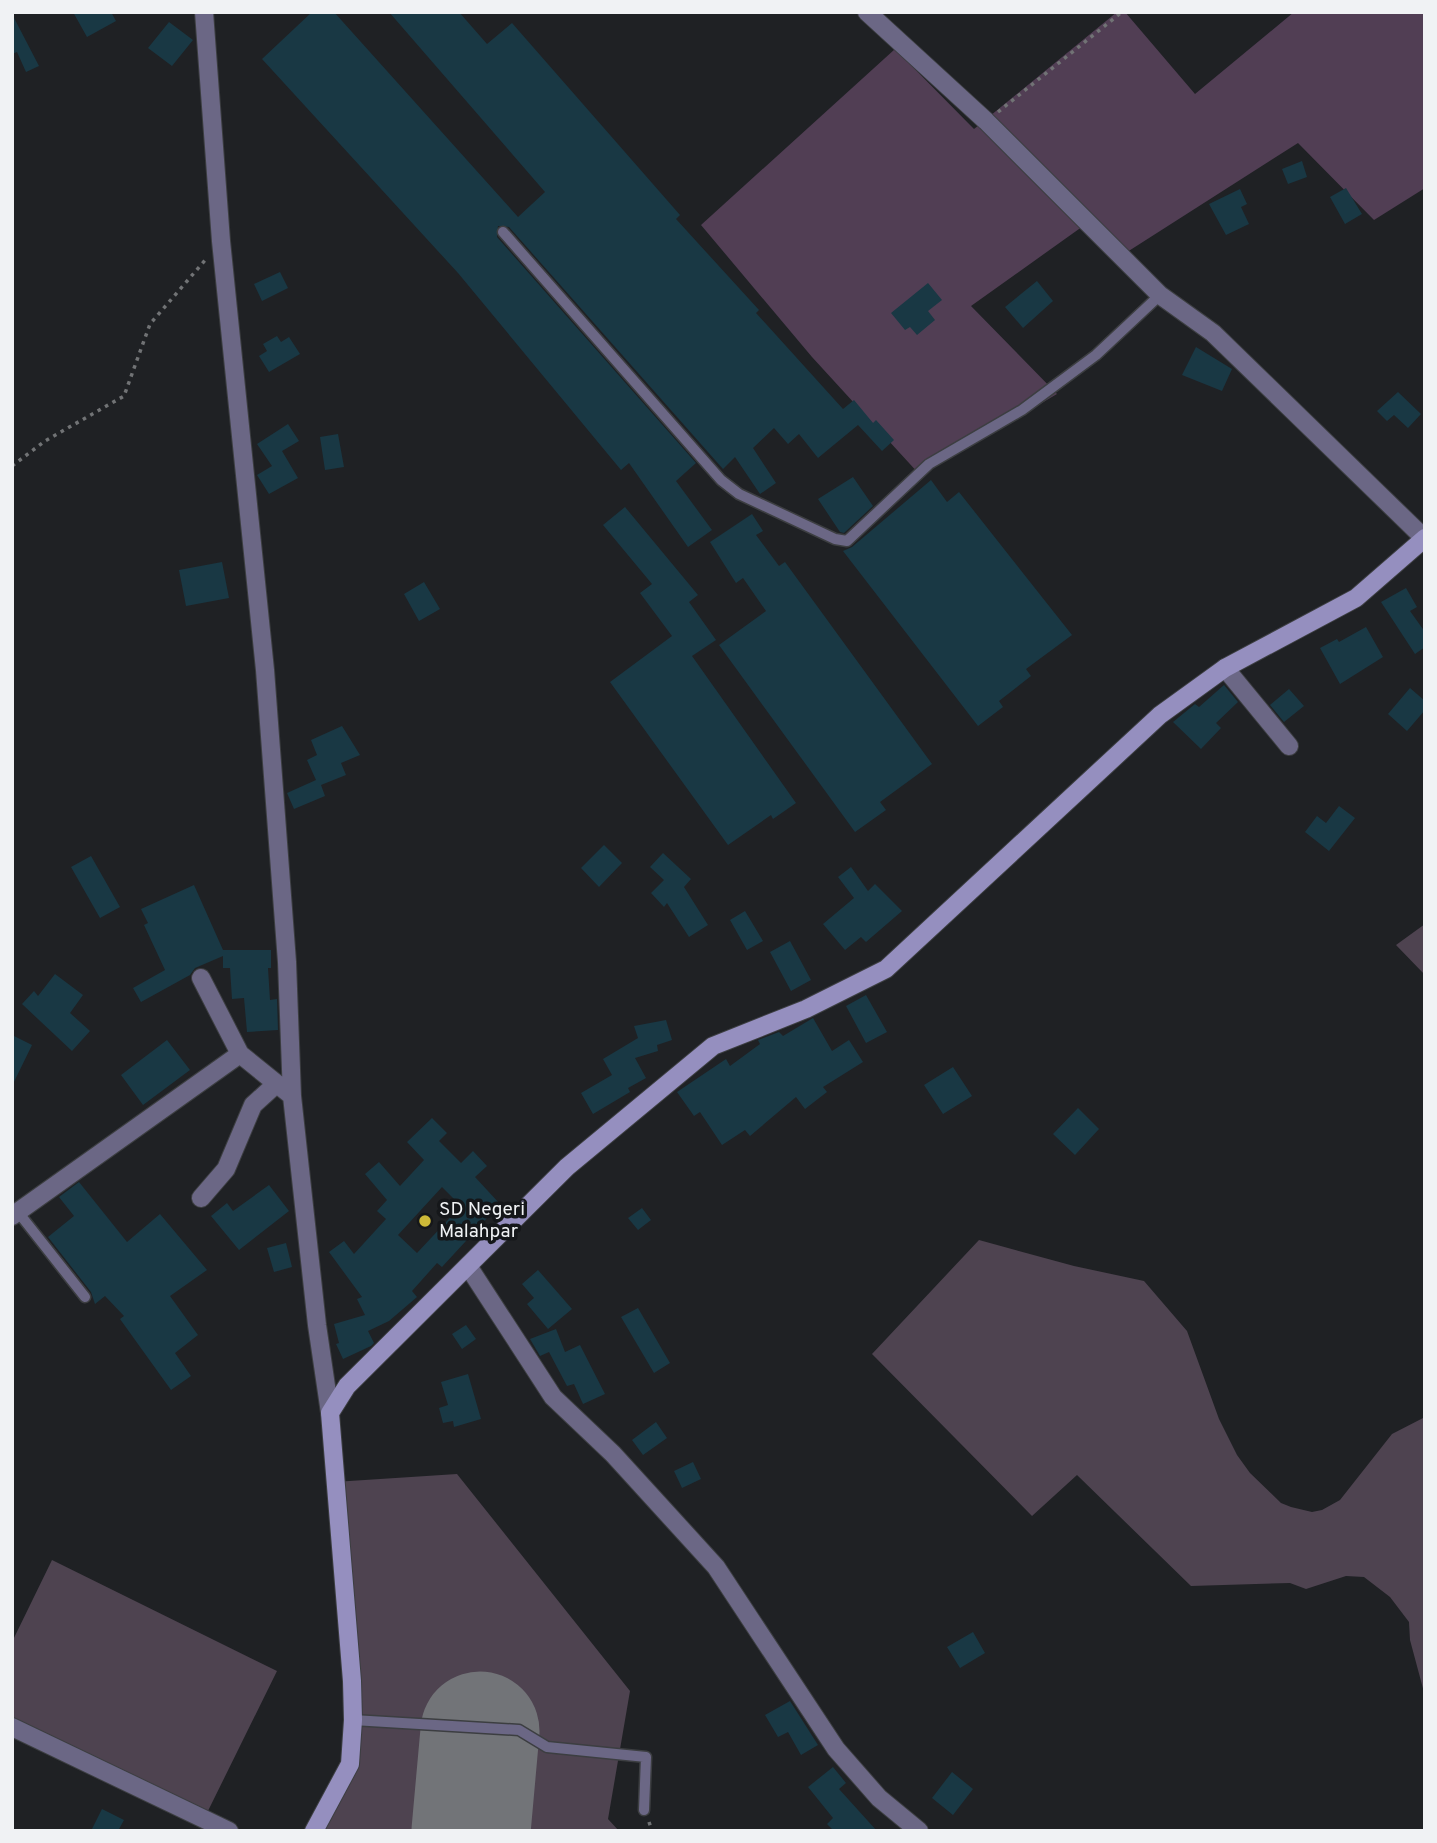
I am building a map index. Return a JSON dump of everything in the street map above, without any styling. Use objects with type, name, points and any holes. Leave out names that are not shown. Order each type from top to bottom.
[{"type":"street","points":[[191,12],[205,20],[221,241],[261,623],[287,962],[292,1096],[317,1325],[330,1413],[352,1682],[350,1764],[314,1831]]},
{"type":"street","points":[[330,1413],[347,1386],[567,1167],[713,1045],[806,1009],[886,969],[1160,715],[1225,667],[1356,598],[1424,538],[1213,333],[1160,295],[986,121],[867,12]]},
{"type":"street","points":[[1225,667],[1289,746]]},
{"type":"street","points":[[201,978],[240,1054],[275,1085],[292,1096]]},
{"type":"street","points":[[14,1212],[240,1054]]},
{"type":"street","points":[[201,1198],[226,1170],[253,1105],[275,1085]]},
{"type":"street","points":[[468,1266],[553,1397],[613,1454],[716,1567],[836,1749],[880,1798],[919,1831]]},
{"type":"street","points":[[12,1727],[229,1831]]},
{"type":"lane","points":[[503,232],[721,480],[739,494],[835,540],[846,541],[929,464],[1032,402],[1096,355],[1160,295]]},
{"type":"lane","points":[[14,1212],[85,1297]]},
{"type":"lane","points":[[353,1720],[519,1730],[547,1747],[646,1757],[644,1810]]},
{"type":"path","points":[[986,121],[1122,12]]},
{"type":"path","points":[[12,466],[45,441],[124,396],[150,324],[221,241]]},
{"type":"shaded area","points":[[1117,12],[1125,12],[1195,94],[1294,12],[1425,12],[1425,188],[1374,220],[1298,143],[1124,254],[1086,224],[971,306],[1057,394],[920,475],[812,357],[701,225],[895,49],[974,129]]},
{"type":"shaded area","points":[[1425,924],[1425,975],[1396,945]]},
{"type":"shaded area","points":[[979,1240],[1074,1266],[1144,1281],[1187,1331],[1219,1419],[1237,1455],[1250,1473],[1281,1503],[1291,1507],[1312,1512],[1322,1510],[1340,1500],[1392,1434],[1425,1417],[1425,1696],[1410,1640],[1409,1622],[1390,1597],[1364,1577],[1346,1576],[1306,1589],[1290,1583],[1191,1586],[1077,1475],[1032,1516],[872,1354]]},
{"type":"shaded area","points":[[457,1474],[630,1691],[608,1819],[619,1831],[511,1831],[515,1828],[524,1735],[432,1726],[423,1819],[438,1831],[311,1831],[354,1744],[334,1482]]},
{"type":"shaded area","points":[[52,1560],[277,1671],[205,1817],[12,1721],[12,1642]]},
{"type":"building","points":[[73,12],[111,12],[116,21],[87,37]]},
{"type":"building","points":[[312,12],[334,12],[518,217],[545,192],[389,12],[459,12],[487,44],[512,23],[680,215],[676,219],[759,310],[756,313],[843,409],[854,400],[873,423],[876,420],[894,440],[882,451],[858,425],[818,458],[799,434],[788,444],[774,428],[753,448],[776,483],[760,494],[735,457],[723,469],[509,227],[498,226],[497,237],[696,463],[676,481],[712,530],[688,547],[629,463],[621,470],[458,273],[262,59]]},
{"type":"building","points":[[12,14],[39,66],[26,72],[17,52],[12,54]]},
{"type":"building","points":[[169,22],[193,40],[172,66],[148,48]]},
{"type":"building","points":[[1302,161],[1307,177],[1288,184],[1282,169]]},
{"type":"building","points":[[1346,188],[1362,214],[1345,224],[1330,197]]},
{"type":"building","points":[[1240,189],[1247,204],[1241,207],[1249,224],[1226,235],[1209,204]]},
{"type":"building","points":[[280,272],[288,288],[262,301],[254,284]]},
{"type":"building","points":[[1037,281],[1053,301],[1023,328],[1005,307]]},
{"type":"building","points":[[928,283],[942,300],[928,311],[935,320],[917,335],[910,327],[905,330],[891,313]]},
{"type":"building","points":[[277,336],[281,342],[289,337],[300,354],[269,372],[259,356],[267,351],[263,344]]},
{"type":"building","points":[[1196,347],[1232,369],[1222,391],[1182,375]]},
{"type":"building","points":[[1398,392],[1421,414],[1408,428],[1394,415],[1387,421],[1377,411]]},
{"type":"building","points":[[288,424],[299,441],[282,451],[298,478],[269,494],[257,475],[272,466],[257,444]]},
{"type":"building","points":[[338,434],[344,467],[325,470],[320,437]]},
{"type":"building","points":[[853,477],[873,506],[844,533],[840,532],[818,499]]},
{"type":"building","points":[[931,480],[947,502],[959,492],[1072,635],[1026,669],[1031,676],[999,701],[1003,707],[978,726],[843,551],[852,547]]},
{"type":"building","points":[[625,507],[698,595],[689,602],[716,640],[692,656],[796,803],[773,819],[771,815],[728,845],[610,682],[672,636],[640,593],[652,584],[603,525]]},
{"type":"building","points":[[752,514],[763,531],[756,535],[779,566],[785,562],[932,764],[880,802],[886,810],[855,832],[719,645],[766,611],[743,578],[736,583],[710,542]]},
{"type":"building","points":[[222,562],[229,598],[186,606],[179,570]]},
{"type":"building","points":[[424,582],[440,609],[419,621],[404,594]]},
{"type":"building","points":[[1406,588],[1417,607],[1410,611],[1425,632],[1425,647],[1415,654],[1381,602]]},
{"type":"building","points":[[1366,627],[1383,657],[1340,684],[1320,648],[1337,639],[1339,642]]},
{"type":"building","points":[[1224,685],[1238,702],[1216,723],[1221,728],[1201,749],[1173,722],[1195,704],[1199,707]]},
{"type":"building","points":[[1410,688],[1425,701],[1425,710],[1407,731],[1388,714]]},
{"type":"building","points":[[1289,689],[1304,706],[1284,722],[1270,705]]},
{"type":"building","points":[[342,726],[360,755],[341,763],[346,775],[321,785],[325,796],[294,809],[287,793],[316,780],[307,760],[317,755],[311,740]]},
{"type":"building","points":[[1339,806],[1355,818],[1329,851],[1305,832],[1317,816],[1326,823]]},
{"type":"building","points":[[604,845],[622,863],[599,887],[581,868]]},
{"type":"building","points":[[663,853],[691,879],[684,887],[708,925],[689,937],[667,903],[664,907],[651,893],[664,880],[650,867]]},
{"type":"building","points":[[91,856],[120,907],[100,918],[71,867]]},
{"type":"building","points":[[851,867],[868,891],[875,884],[902,911],[866,942],[861,937],[845,950],[823,924],[854,898],[838,877]]},
{"type":"building","points":[[194,885],[223,950],[271,950],[271,968],[268,968],[270,1000],[277,999],[278,1030],[247,1032],[244,998],[232,999],[230,968],[223,968],[223,956],[195,968],[190,975],[141,1002],[133,988],[165,970],[144,925],[148,923],[141,909]]},
{"type":"building","points":[[745,911],[763,941],[747,950],[730,920]]},
{"type":"building","points":[[790,941],[811,980],[791,991],[770,952]]},
{"type":"building","points":[[55,974],[83,995],[70,1013],[90,1031],[72,1051],[22,1004],[34,991],[38,996]]},
{"type":"building","points":[[866,995],[887,1032],[866,1043],[846,1006]]},
{"type":"building","points":[[813,1018],[832,1051],[849,1040],[863,1062],[823,1087],[827,1092],[805,1109],[796,1097],[750,1136],[745,1130],[722,1145],[700,1112],[694,1116],[677,1092],[726,1059],[730,1066],[760,1044],[758,1040],[779,1032],[783,1036]]},
{"type":"building","points":[[666,1020],[672,1040],[657,1045],[658,1051],[635,1058],[646,1078],[628,1088],[630,1092],[593,1114],[581,1093],[612,1075],[603,1059],[638,1038],[634,1026]]},
{"type":"building","points":[[12,1035],[32,1045],[12,1086]]},
{"type":"building","points":[[167,1040],[190,1070],[143,1105],[121,1075]]},
{"type":"building","points":[[953,1067],[972,1096],[943,1114],[924,1085]]},
{"type":"building","points":[[1078,1108],[1099,1129],[1075,1155],[1053,1134]]},
{"type":"building","points":[[432,1118],[447,1133],[439,1141],[461,1163],[473,1151],[487,1166],[475,1177],[500,1204],[442,1267],[437,1263],[412,1291],[417,1297],[389,1321],[368,1331],[374,1343],[371,1346],[343,1359],[336,1344],[339,1343],[334,1324],[365,1315],[357,1299],[362,1297],[329,1252],[344,1241],[354,1254],[386,1219],[377,1211],[387,1200],[365,1174],[379,1162],[400,1186],[424,1160],[407,1142]],"holes":[[[442,1187],[461,1206],[417,1253],[398,1235]]]},
{"type":"building","points":[[79,1182],[127,1242],[160,1214],[207,1270],[170,1296],[198,1335],[175,1353],[191,1376],[171,1390],[120,1319],[124,1316],[105,1296],[95,1304],[91,1292],[48,1237],[74,1216],[59,1197]]},
{"type":"building","points":[[269,1185],[289,1211],[239,1250],[211,1216],[227,1203],[233,1211]]},
{"type":"building","points":[[642,1208],[651,1220],[638,1230],[628,1218]]},
{"type":"building","points":[[286,1243],[292,1267],[274,1272],[267,1248]]},
{"type":"building","points":[[538,1270],[572,1309],[548,1329],[527,1304],[534,1298],[522,1284]]},
{"type":"building","points":[[638,1308],[670,1363],[654,1373],[621,1317]]},
{"type":"building","points":[[466,1325],[476,1339],[462,1349],[452,1334]]},
{"type":"building","points":[[556,1329],[565,1352],[580,1345],[605,1394],[583,1404],[574,1384],[567,1386],[549,1352],[540,1356],[530,1339]]},
{"type":"building","points":[[468,1374],[481,1419],[454,1427],[453,1421],[443,1423],[439,1408],[448,1405],[441,1382]]},
{"type":"building","points":[[656,1422],[667,1438],[643,1455],[632,1440]]},
{"type":"building","points":[[693,1462],[701,1479],[682,1488],[674,1471]]},
{"type":"building","points":[[973,1632],[985,1653],[960,1668],[947,1647]]},
{"type":"building","points":[[790,1701],[818,1745],[801,1755],[788,1732],[778,1737],[765,1715]]},
{"type":"building","points":[[833,1767],[846,1783],[839,1789],[877,1831],[834,1831],[827,1824],[833,1818],[808,1787]]},
{"type":"building","points":[[952,1772],[973,1789],[953,1815],[932,1798]]},
{"type":"building","points":[[102,1809],[124,1820],[118,1831],[91,1831]]},
{"type":"runway","points":[[471,1831],[480,1731]]},
{"type":"place","name":"SD Negeri Malahpar","points":[[425,1221]]}]
